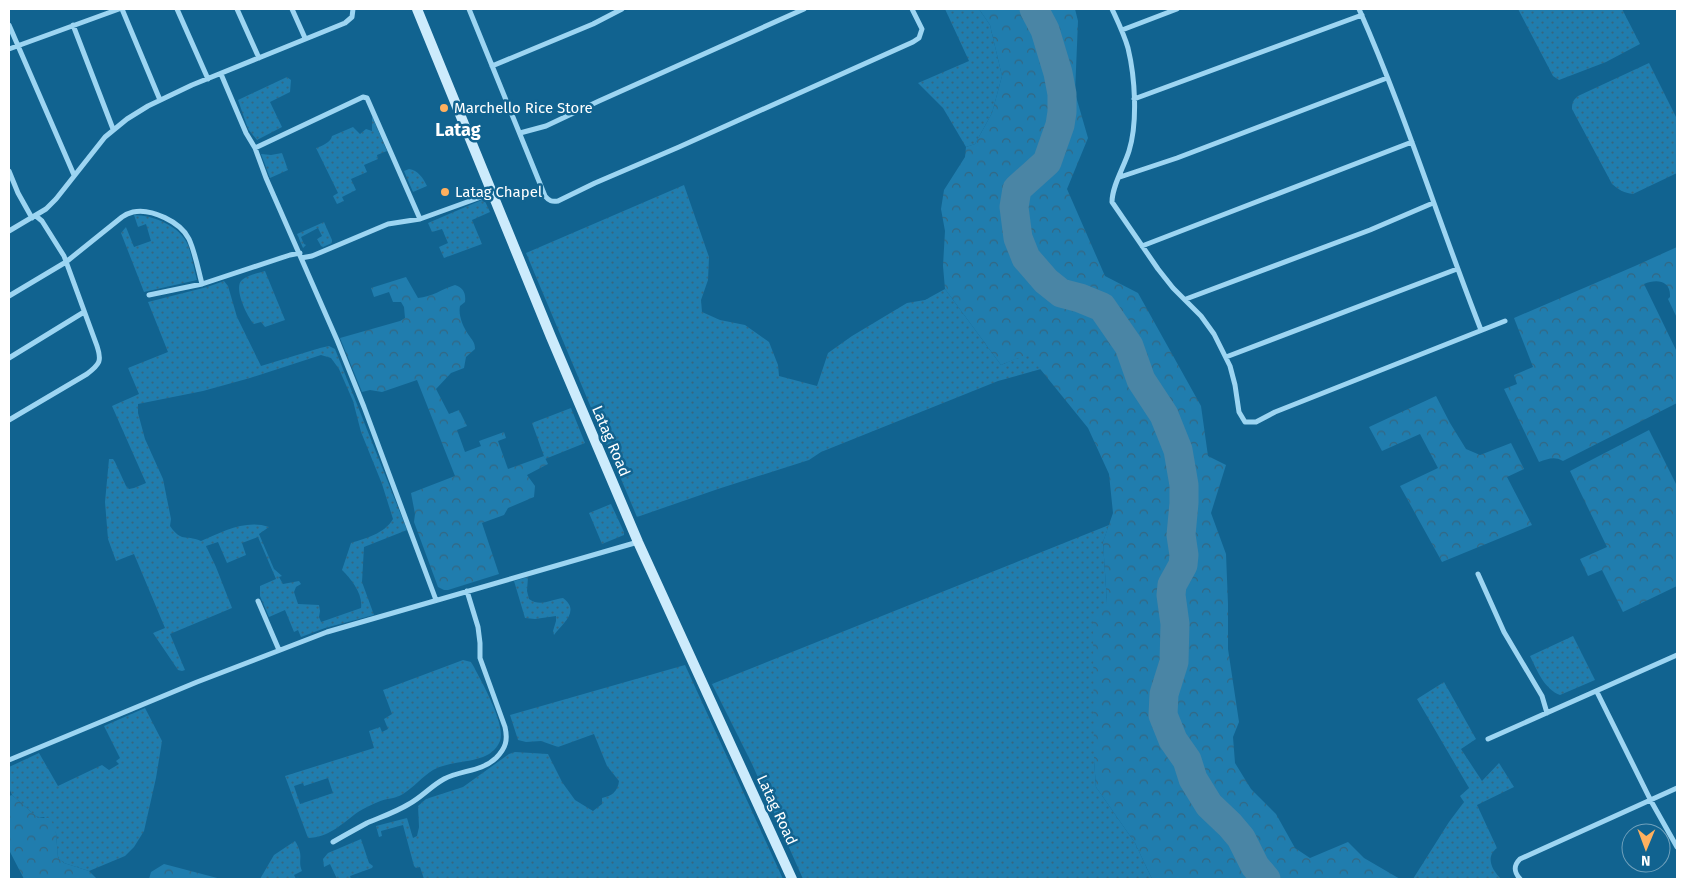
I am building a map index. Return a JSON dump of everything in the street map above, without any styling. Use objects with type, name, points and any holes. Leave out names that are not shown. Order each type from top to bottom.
[{"type":"street","points":[[9,49],[120,9],[160,100]]},
{"type":"street","points":[[177,9],[208,79]]},
{"type":"street","points":[[237,9],[259,58]]},
{"type":"street","points":[[292,9],[305,38]]},
{"type":"street","points":[[9,231],[34,217],[56,199],[113,129],[160,100],[305,38],[345,23],[352,17],[353,9]]},
{"type":"street","name":"Latag Road","points":[[416,9],[638,542],[792,879]]},
{"type":"street","points":[[469,9],[545,196],[548,200],[558,201],[913,42],[919,38],[922,29],[912,9]]},
{"type":"street","points":[[492,66],[593,24],[622,9]]},
{"type":"street","points":[[520,133],[546,126],[804,9]]},
{"type":"street","points":[[1112,9],[1128,48],[1134,99],[1134,125],[1130,149],[1113,193],[1112,202],[1173,288],[1186,299],[1214,334],[1226,357],[1235,385],[1239,412],[1245,422],[1256,422],[1275,412],[1506,321]]},
{"type":"street","points":[[1122,30],[1177,9]]},
{"type":"street","points":[[1359,9],[1412,142],[1457,269],[1481,330]]},
{"type":"street","points":[[1134,99],[1362,15]]},
{"type":"street","points":[[9,25],[74,175]]},
{"type":"street","points":[[73,25],[113,129]]},
{"type":"street","points":[[221,74],[246,134],[255,148],[364,407],[436,600]]},
{"type":"street","points":[[1120,178],[1387,78]]},
{"type":"street","points":[[255,148],[363,97],[367,98],[420,219]]},
{"type":"street","points":[[1142,246],[1412,142]]},
{"type":"street","points":[[9,171],[22,201],[34,217],[42,221],[62,252],[100,356],[98,365],[87,374],[9,420]]},
{"type":"street","points":[[149,295],[202,284],[290,255],[312,256],[388,224],[420,219],[492,193]]},
{"type":"street","points":[[1186,299],[1370,230],[1433,203]]},
{"type":"street","points":[[9,296],[66,262],[122,217],[131,212],[152,213],[184,231],[190,240],[202,284]]},
{"type":"street","points":[[1226,357],[1457,269]]},
{"type":"street","points":[[9,358],[84,312]]},
{"type":"street","points":[[9,760],[197,682],[327,632],[638,542]]},
{"type":"street","points":[[1478,574],[1504,632],[1542,696],[1547,713]]},
{"type":"street","points":[[334,842],[365,824],[411,803],[428,788],[444,779],[489,764],[506,745],[505,726],[480,658],[478,627],[467,591]]},
{"type":"street","points":[[258,601],[279,650]]},
{"type":"street","points":[[1488,739],[1677,655]]},
{"type":"street","points":[[1597,692],[1651,801],[1677,847]]},
{"type":"street","points":[[1520,879],[1514,871],[1520,859],[1677,788]]},
{"type":"green space","points":[[945,9],[979,9],[990,25],[1002,76],[992,113],[975,144],[966,147],[943,108],[918,83],[969,61]]},
{"type":"green space","points":[[979,9],[1075,9],[1078,21],[1075,93],[1088,138],[1067,189],[1105,276],[1138,293],[1201,406],[1208,456],[1226,465],[1211,513],[1226,554],[1228,649],[1239,722],[1233,737],[1235,763],[1251,789],[1276,814],[1295,848],[1310,858],[1348,842],[1364,858],[1400,879],[1152,879],[1135,843],[1096,787],[1094,760],[1093,620],[1107,603],[1103,542],[1113,513],[1109,474],[1088,428],[1028,354],[1001,365],[945,289],[943,266],[945,231],[941,209],[944,190],[965,157],[966,147],[975,144],[992,113],[1002,76],[990,25]]},
{"type":"green space","points":[[1518,9],[1622,9],[1640,44],[1606,62],[1559,80],[1553,76]]},
{"type":"green space","points":[[1649,63],[1677,119],[1677,173],[1633,194],[1622,191],[1612,184],[1572,109],[1572,105],[1578,96]]},
{"type":"green space","points":[[287,77],[291,80],[290,92],[270,102],[282,127],[257,140],[248,129],[238,100]]},
{"type":"green space","points":[[372,116],[387,151],[377,155],[378,159],[364,165],[367,172],[351,179],[356,190],[342,197],[344,201],[337,204],[333,196],[338,193],[316,148],[328,142],[332,136],[353,127],[360,134],[366,129],[372,131]]},
{"type":"green space","points":[[282,153],[288,170],[270,178],[261,154]]},
{"type":"green space","points":[[409,169],[418,173],[427,186],[413,192],[404,171]]},
{"type":"green space","points":[[684,185],[709,257],[708,280],[701,300],[702,312],[720,320],[745,325],[769,342],[778,365],[779,376],[817,386],[828,353],[852,336],[907,303],[925,300],[945,289],[1001,365],[1028,353],[1041,369],[998,381],[821,452],[809,460],[637,517],[526,253]]},
{"type":"green space","points":[[484,199],[490,212],[472,220],[482,244],[444,258],[439,247],[448,243],[442,229],[432,232],[428,223]]},
{"type":"green space","points":[[134,215],[157,219],[179,232],[188,245],[197,280],[144,292],[121,233],[126,227],[134,247],[151,241],[146,224],[138,227]]},
{"type":"green space","points":[[324,222],[332,243],[321,246],[317,239],[322,236],[318,228],[301,237],[306,245],[303,248],[297,234]]},
{"type":"green space","points":[[1677,247],[1677,318],[1668,299],[1670,291],[1668,287],[1658,281],[1644,284],[1677,352],[1677,403],[1563,461],[1554,458],[1539,462],[1504,389],[1517,384],[1514,375],[1533,367],[1514,318]]},
{"type":"green space","points":[[265,271],[285,320],[265,327],[261,322],[254,324],[251,320],[242,302],[239,289],[244,278]]},
{"type":"green space","points":[[406,277],[418,298],[455,285],[461,288],[465,294],[465,302],[460,306],[460,317],[464,328],[474,343],[475,349],[466,357],[464,368],[451,373],[436,389],[449,414],[459,410],[467,426],[457,430],[465,452],[481,446],[479,441],[504,432],[506,438],[498,441],[508,469],[544,456],[548,464],[527,475],[535,486],[534,497],[508,508],[504,515],[482,523],[499,574],[448,590],[438,587],[414,522],[415,514],[411,493],[455,476],[417,380],[382,392],[370,390],[362,392],[340,338],[405,318],[404,307],[401,302],[393,302],[389,292],[374,297],[371,288]]},
{"type":"green space","points":[[224,281],[228,286],[237,317],[261,366],[320,348],[329,346],[335,349],[407,530],[364,547],[362,582],[374,615],[325,628],[301,637],[298,630],[294,632],[285,610],[269,617],[260,596],[260,586],[276,579],[258,537],[242,543],[246,555],[227,563],[218,542],[206,546],[232,608],[170,634],[185,670],[182,671],[178,670],[153,633],[165,628],[134,554],[116,561],[108,539],[105,502],[109,459],[113,459],[115,462],[129,489],[146,483],[112,406],[139,394],[128,368],[168,352],[148,302]],"holes":[[[321,355],[331,358],[339,369],[353,401],[361,432],[382,484],[393,519],[380,532],[351,543],[342,570],[359,592],[361,608],[321,622],[319,605],[298,604],[294,592],[296,587],[301,584],[299,581],[283,584],[279,577],[282,576],[274,569],[259,534],[269,527],[260,525],[243,526],[201,541],[178,535],[174,531],[170,526],[171,519],[163,479],[145,439],[138,413],[138,404],[203,391]]]},
{"type":"green space","points":[[1436,396],[1466,449],[1480,455],[1511,443],[1524,469],[1507,477],[1532,525],[1442,562],[1400,486],[1438,468],[1420,434],[1382,451],[1369,427]]},
{"type":"green space","points":[[571,408],[585,443],[545,459],[532,423]]},
{"type":"green space","points":[[1649,430],[1677,486],[1677,586],[1623,612],[1602,570],[1588,576],[1580,559],[1607,547],[1570,471]]},
{"type":"green space","points":[[611,504],[624,535],[602,544],[589,513]]},
{"type":"green space","points":[[1109,525],[1103,542],[1107,603],[1094,760],[1096,787],[1135,843],[1152,879],[803,879],[752,764],[712,684]]},
{"type":"green space","points":[[528,577],[527,591],[529,599],[541,603],[563,598],[568,603],[570,613],[554,635],[556,616],[535,619],[525,618],[514,581]]},
{"type":"green space","points":[[1573,636],[1595,680],[1560,695],[1545,684],[1530,656]]},
{"type":"green space","points":[[463,660],[471,662],[497,714],[501,734],[500,741],[495,749],[488,754],[480,758],[441,766],[400,796],[365,808],[329,833],[308,838],[285,776],[374,748],[369,731],[380,727],[382,732],[388,729],[384,719],[392,714],[383,690]],"holes":[[[328,778],[333,793],[300,804],[294,786],[303,783],[304,786]]]},
{"type":"green space","points":[[685,665],[783,879],[424,879],[420,867],[416,868],[414,866],[403,825],[381,831],[382,836],[379,837],[376,826],[407,818],[413,838],[417,836],[419,827],[418,806],[426,799],[463,787],[509,754],[515,752],[548,754],[562,782],[575,800],[593,811],[602,804],[602,798],[614,792],[619,781],[607,766],[594,734],[558,747],[541,741],[526,742],[518,740],[510,715]]},
{"type":"green space","points":[[1444,682],[1476,739],[1461,749],[1482,781],[1499,763],[1514,787],[1477,805],[1497,848],[1491,855],[1491,864],[1501,879],[1413,879],[1464,802],[1460,796],[1469,788],[1417,699]]},
{"type":"green space","points":[[145,708],[162,741],[144,831],[134,847],[125,856],[89,871],[64,863],[58,858],[56,833],[44,817],[38,818],[12,795],[9,788],[9,767],[39,753],[58,786],[102,765],[109,770],[119,764],[116,761],[120,758],[104,726]]},
{"type":"green space","points":[[12,795],[38,818],[49,818],[56,833],[58,858],[64,863],[89,871],[97,879],[24,879],[9,850],[9,796]]},
{"type":"green space","points":[[361,839],[369,863],[373,866],[372,868],[350,876],[351,879],[337,879],[330,864],[324,867],[323,859],[328,853]]},
{"type":"green space","points":[[295,841],[300,851],[302,871],[294,875],[296,879],[260,879],[274,855]]},
{"type":"green space","points":[[164,864],[221,879],[149,879],[151,872]]},
{"type":"waterway","points":[[1034,9],[1045,30],[1058,73],[1062,94],[1062,112],[1060,125],[1047,162],[1017,189],[1014,207],[1018,238],[1026,258],[1046,281],[1061,293],[1102,307],[1129,346],[1141,380],[1164,415],[1178,450],[1184,485],[1181,535],[1184,555],[1183,565],[1172,585],[1171,595],[1175,624],[1174,662],[1164,694],[1163,715],[1173,740],[1187,760],[1193,779],[1209,805],[1241,838],[1255,866],[1266,879]]},
{"type":"place","name":"Marchello Rice Store","points":[[444,108]]},
{"type":"place","name":"Latag Chapel","points":[[445,192]]},
{"type":"district","name":"Latag","points":[[458,130]]}]
